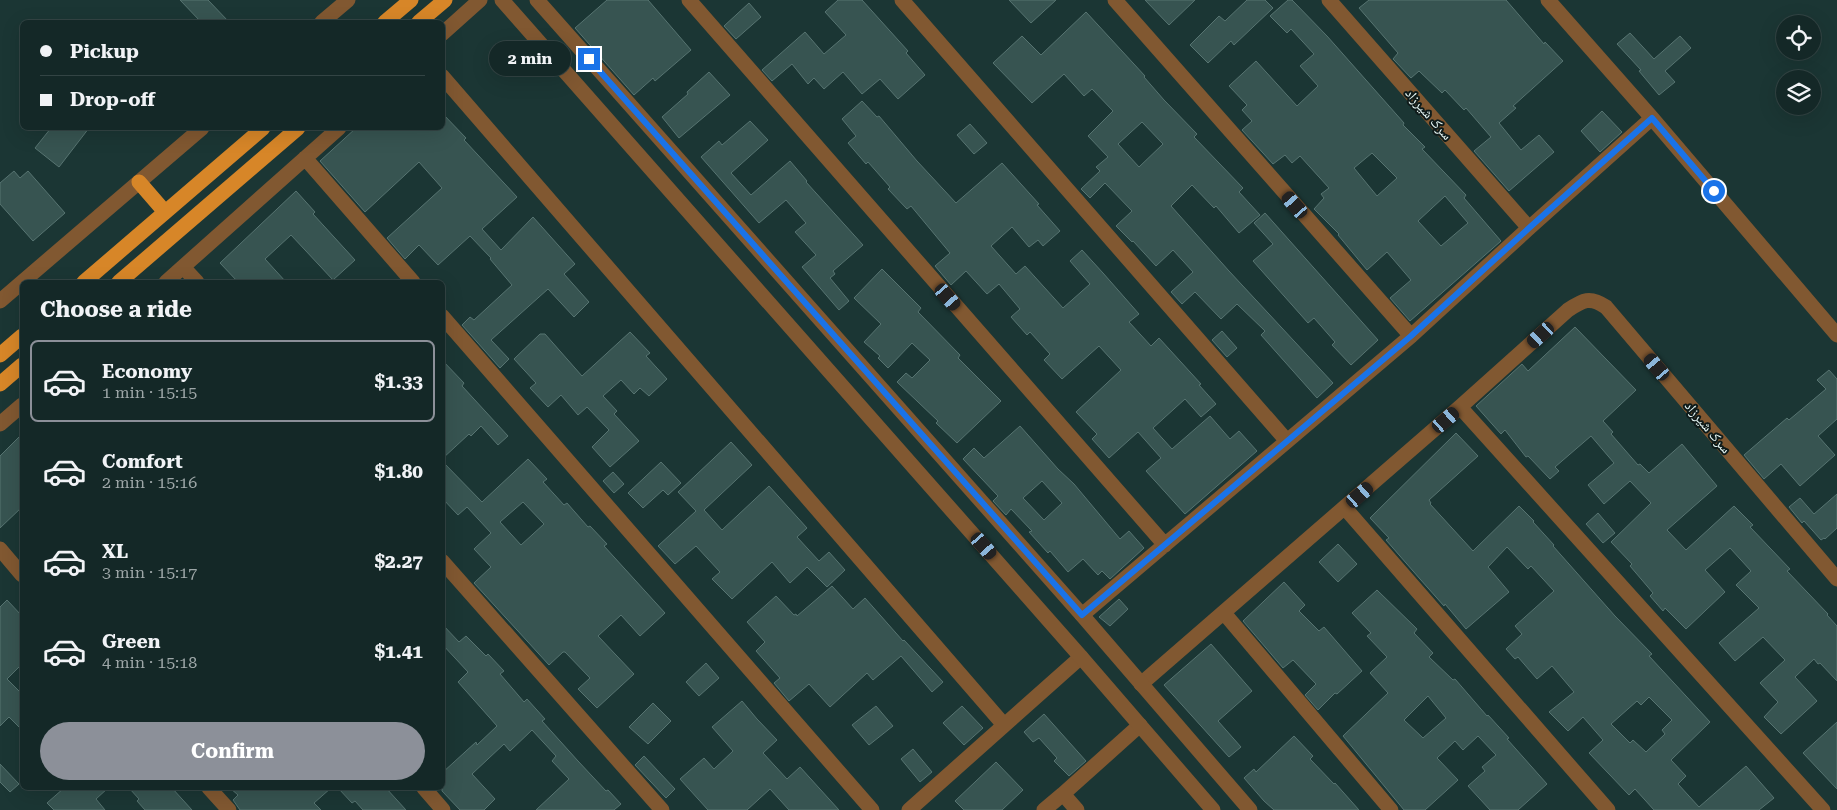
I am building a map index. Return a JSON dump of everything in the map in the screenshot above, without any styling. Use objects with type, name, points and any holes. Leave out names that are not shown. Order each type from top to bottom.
[{"type":"highway","points":[[387,20],[411,0]]},
{"type":"highway","points":[[421,20],[445,0]]},
{"type":"highway","points":[[86,280],[261,130]]},
{"type":"highway","points":[[121,280],[296,130]]},
{"type":"highway","points":[[139,182],[164,212]]},
{"type":"highway","points":[[0,356],[20,338]]},
{"type":"highway","points":[[0,384],[20,367]]},
{"type":"street","points":[[324,20],[348,0]]},
{"type":"street","points":[[445,31],[480,0]]},
{"type":"street","points":[[502,0],[1082,657],[1213,810]]},
{"type":"street","points":[[537,0],[1082,615],[1250,810]]},
{"type":"street","points":[[689,0],[1165,545]]},
{"type":"street","points":[[902,0],[1287,441]]},
{"type":"street","points":[[1115,0],[1411,336]]},
{"type":"street","name":"سرک شیرزاد","points":[[1329,0],[1529,228]]},
{"type":"street","points":[[1548,0],[1652,118],[1837,335]]},
{"type":"street","points":[[445,79],[1004,725]]},
{"type":"street","points":[[1082,615],[1411,336],[1652,118]]},
{"type":"street","points":[[25,280],[200,130]]},
{"type":"street","points":[[169,280],[337,130]]},
{"type":"street","points":[[305,158],[411,280]]},
{"type":"street","points":[[184,268],[195,280]]},
{"type":"street","points":[[0,301],[20,284]]},
{"type":"street","name":"سرک شیرزاد","points":[[1142,684],[1460,408],[1568,310],[1578,303],[1588,300],[1597,301],[1606,307],[1837,579]]},
{"type":"street","points":[[445,319],[872,810]]},
{"type":"street","points":[[0,424],[20,407]]},
{"type":"street","points":[[1460,408],[1823,810]]},
{"type":"street","points":[[1345,508],[1608,810]]},
{"type":"street","points":[[0,549],[20,573]]},
{"type":"street","points":[[445,564],[662,810]]},
{"type":"street","points":[[1036,606],[1057,587]]},
{"type":"street","points":[[1224,613],[1391,810]]},
{"type":"street","points":[[909,810],[1082,657]]},
{"type":"street","points":[[1044,810],[1140,725]]},
{"type":"street","points":[[211,790],[229,810]]},
{"type":"street","points":[[426,790],[443,810]]},
{"type":"street","points":[[1063,794],[1077,810]]},
{"type":"building","points":[[180,0],[208,0],[227,20],[199,20]]},
{"type":"building","points":[[607,0],[648,0],[691,50],[655,81],[653,78],[634,95],[575,28]]},
{"type":"building","points":[[838,0],[862,0],[908,51],[906,53],[925,75],[898,99],[880,79],[862,94],[843,72],[824,89],[814,78],[808,84],[792,64],[772,81],[762,70],[805,32],[824,54],[846,35],[825,12]]},
{"type":"building","points":[[1009,0],[1056,0],[1031,23]]},
{"type":"building","points":[[1145,0],[1195,0],[1169,25]]},
{"type":"building","points":[[1247,0],[1265,0],[1273,8],[1234,45],[1231,41],[1208,63],[1190,45],[1219,16],[1225,21]]},
{"type":"building","points":[[1288,0],[1292,0],[1327,36],[1404,123],[1403,125],[1425,147],[1422,149],[1466,195],[1464,198],[1501,241],[1410,321],[1390,298],[1411,280],[1387,252],[1367,270],[1339,234],[1314,209],[1324,198],[1321,194],[1329,188],[1300,156],[1292,163],[1285,155],[1273,164],[1242,130],[1252,121],[1242,110],[1247,105],[1229,86],[1256,61],[1297,106],[1318,86],[1300,66],[1314,54],[1291,29],[1287,33],[1270,16]],"holes":[[[1372,153],[1397,178],[1377,196],[1354,168]],[[1445,196],[1468,223],[1441,246],[1418,221]]]},
{"type":"building","points":[[1369,0],[1506,0],[1544,44],[1545,42],[1563,61],[1513,106],[1516,108],[1499,123],[1521,150],[1539,135],[1554,152],[1509,191],[1474,151],[1491,137],[1466,108],[1464,110],[1445,90],[1442,93],[1419,71],[1411,78],[1393,59],[1398,53],[1359,8]]},
{"type":"building","points":[[749,3],[761,17],[736,39],[724,26]]},
{"type":"building","points":[[1086,12],[1145,76],[1164,100],[1197,134],[1194,137],[1243,188],[1239,192],[1260,215],[1239,233],[1216,206],[1214,208],[1192,185],[1171,206],[1333,383],[1317,398],[1261,335],[1265,331],[1237,304],[1221,319],[1195,292],[1182,304],[1171,292],[1193,272],[1173,250],[1156,266],[1116,226],[1132,211],[1105,183],[1090,198],[1081,189],[1100,171],[1096,167],[1108,157],[1088,136],[1113,111],[1092,89],[1084,96],[1064,74],[1032,103],[993,63],[1022,36],[1041,55]],"holes":[[[1142,122],[1163,144],[1139,167],[1118,144]]]},
{"type":"building","points":[[1630,33],[1654,59],[1680,36],[1691,48],[1665,71],[1675,82],[1659,95],[1639,71],[1641,70],[1617,44]]},
{"type":"building","points":[[709,72],[730,95],[679,138],[662,117]]},
{"type":"building","points":[[862,101],[877,117],[879,116],[956,203],[1002,163],[1039,204],[1037,205],[1060,231],[1043,246],[1038,240],[1029,247],[1012,227],[991,246],[1016,274],[1025,266],[1063,308],[1090,284],[1070,261],[1082,250],[1103,273],[1139,314],[1129,322],[1151,346],[1159,338],[1201,384],[1199,385],[1216,404],[1201,417],[1185,399],[1153,428],[1172,449],[1210,416],[1230,439],[1239,431],[1257,451],[1185,514],[1146,471],[1161,458],[1138,432],[1109,458],[1092,439],[1097,434],[1076,412],[1121,370],[1099,346],[1062,379],[1044,360],[1050,354],[1030,332],[1027,335],[1011,317],[1020,309],[999,284],[987,294],[966,271],[951,285],[935,266],[950,253],[911,206],[907,209],[888,189],[890,187],[868,162],[866,164],[848,143],[856,136],[842,119]]},
{"type":"building","points":[[1602,111],[1622,132],[1600,152],[1581,131]]},
{"type":"building","points":[[445,116],[466,138],[464,140],[517,197],[482,229],[501,250],[533,217],[575,264],[564,274],[589,302],[574,317],[548,289],[491,340],[509,359],[500,368],[462,325],[470,317],[474,320],[512,285],[491,258],[470,236],[438,265],[419,245],[405,259],[387,238],[442,188],[419,162],[365,212],[320,161],[354,130],[445,130]]},
{"type":"building","points":[[750,121],[768,140],[731,173],[751,195],[790,161],[806,182],[863,245],[833,271],[835,274],[830,278],[849,301],[839,310],[802,267],[816,255],[795,232],[806,223],[786,200],[759,223],[701,157],[719,141],[722,145]]},
{"type":"building","points":[[970,124],[987,143],[974,154],[957,135]]},
{"type":"building","points":[[49,130],[87,130],[59,167],[35,148]]},
{"type":"building","points":[[14,171],[20,178],[28,171],[65,213],[33,241],[0,204],[0,183]]},
{"type":"building","points":[[296,191],[315,212],[313,214],[355,260],[333,280],[291,235],[265,259],[284,280],[236,280],[220,263]]},
{"type":"building","points":[[1265,213],[1378,340],[1351,365],[1332,345],[1335,342],[1314,318],[1308,323],[1253,261],[1273,244],[1254,223]]},
{"type":"building","points":[[882,269],[921,308],[918,312],[960,355],[958,358],[1001,401],[957,443],[936,423],[938,421],[897,382],[906,373],[912,378],[930,360],[912,343],[888,368],[878,358],[880,356],[864,342],[881,324],[854,298]]},
{"type":"building","points":[[1575,327],[1636,390],[1603,421],[1613,432],[1611,434],[1638,465],[1640,464],[1649,473],[1682,444],[1717,486],[1667,530],[1686,550],[1734,506],[1753,525],[1750,527],[1790,569],[1787,571],[1837,626],[1837,681],[1814,659],[1795,677],[1817,701],[1781,734],[1764,717],[1778,702],[1760,683],[1785,660],[1763,637],[1735,661],[1719,643],[1759,608],[1736,585],[1751,571],[1730,548],[1705,570],[1725,592],[1686,629],[1665,608],[1663,611],[1650,596],[1653,593],[1630,566],[1632,564],[1611,542],[1651,503],[1630,481],[1604,504],[1588,485],[1614,463],[1591,436],[1555,467],[1559,471],[1550,479],[1528,456],[1526,457],[1505,430],[1501,434],[1476,406],[1522,364],[1528,371]]},
{"type":"building","points":[[1222,331],[1237,348],[1227,357],[1212,340]]},
{"type":"building","points":[[630,332],[650,353],[646,356],[667,379],[649,396],[640,388],[634,394],[621,380],[603,396],[617,411],[614,414],[639,441],[610,467],[592,447],[609,430],[587,407],[578,415],[561,395],[548,407],[530,388],[536,383],[514,359],[540,334],[545,334],[582,376]]},
{"type":"building","points":[[445,363],[464,383],[462,386],[508,436],[498,445],[481,426],[471,436],[469,434],[445,456]]},
{"type":"building","points":[[1829,370],[1837,379],[1837,419],[1818,436],[1835,455],[1800,486],[1781,464],[1764,479],[1744,455],[1787,418],[1789,420],[1826,389],[1817,380]]},
{"type":"building","points":[[1020,426],[1074,484],[1120,539],[1129,531],[1144,548],[1110,579],[1102,571],[1098,575],[1083,559],[1068,572],[1050,551],[1048,553],[1029,532],[1032,531],[1011,509],[1006,515],[993,501],[998,496],[963,459],[974,448],[984,458]],"holes":[[[1042,481],[1062,503],[1044,520],[1023,498]]]},
{"type":"building","points":[[1456,433],[1478,456],[1429,500],[1430,504],[1473,551],[1519,506],[1615,616],[1652,654],[1649,656],[1710,722],[1671,760],[1686,776],[1678,784],[1699,807],[1746,766],[1774,798],[1759,810],[1654,810],[1635,789],[1629,795],[1589,753],[1603,740],[1583,717],[1568,731],[1549,712],[1574,692],[1552,666],[1537,679],[1518,657],[1515,659],[1506,649],[1522,634],[1515,626],[1554,591],[1531,566],[1528,569],[1507,547],[1488,567],[1509,592],[1466,629],[1386,540],[1389,538],[1370,518]],"holes":[[[1649,697],[1672,720],[1662,730],[1665,734],[1646,752],[1633,740],[1630,743],[1611,724],[1637,701],[1641,705]]]},
{"type":"building","points":[[20,436],[20,509],[0,528],[0,456]]},
{"type":"building","points":[[731,442],[752,465],[704,510],[722,530],[769,486],[807,528],[797,537],[819,561],[829,552],[845,570],[827,587],[807,567],[790,583],[772,562],[732,599],[712,579],[720,572],[696,546],[675,564],[658,546],[696,511],[678,492]]},
{"type":"building","points":[[528,459],[547,479],[543,482],[564,505],[567,503],[588,527],[590,526],[607,544],[604,546],[665,613],[640,636],[621,615],[598,636],[634,674],[597,708],[578,689],[590,678],[565,652],[549,665],[474,583],[491,567],[474,549],[491,533],[467,507],[458,515],[445,501],[445,464],[482,502]],"holes":[[[523,502],[544,524],[521,545],[500,522]]]},
{"type":"building","points":[[661,462],[681,483],[668,495],[663,490],[643,508],[628,493]]},
{"type":"building","points":[[613,472],[624,484],[614,493],[603,481]]},
{"type":"building","points":[[1837,494],[1837,528],[1825,539],[1821,540],[1804,521],[1802,523],[1789,507],[1800,498],[1814,514]]},
{"type":"building","points":[[1598,513],[1615,533],[1603,543],[1586,524]]},
{"type":"building","points":[[1338,544],[1357,564],[1338,582],[1319,562]]},
{"type":"building","points":[[1284,582],[1305,605],[1299,611],[1319,631],[1324,627],[1362,671],[1318,710],[1305,695],[1316,684],[1293,660],[1283,668],[1243,621]]},
{"type":"building","points":[[832,586],[853,609],[865,598],[943,682],[932,692],[901,656],[873,680],[867,673],[830,707],[809,684],[789,701],[774,683],[780,678],[756,651],[765,642],[747,622],[776,596],[797,616]]},
{"type":"building","points":[[1377,590],[1417,629],[1414,633],[1433,653],[1429,657],[1453,680],[1455,679],[1509,738],[1507,739],[1547,784],[1518,810],[1490,810],[1468,786],[1485,771],[1482,767],[1496,755],[1478,736],[1463,750],[1455,741],[1437,758],[1458,780],[1425,810],[1404,810],[1343,736],[1388,693],[1370,673],[1387,657],[1367,636],[1371,633],[1352,613]],"holes":[[[1428,696],[1446,718],[1423,738],[1404,720]]]},
{"type":"building","points":[[1119,599],[1128,609],[1110,626],[1099,617]]},
{"type":"building","points":[[7,600],[20,614],[20,666],[7,679],[20,692],[20,728],[9,717],[0,726],[0,607]]},
{"type":"building","points":[[445,627],[459,642],[466,636],[486,656],[488,654],[504,671],[500,674],[524,702],[527,699],[545,719],[542,721],[606,791],[608,790],[621,804],[614,810],[536,810],[569,779],[552,761],[556,756],[532,730],[510,751],[504,744],[472,774],[495,799],[484,810],[460,810],[442,791],[445,790],[445,770],[476,742],[477,745],[497,726],[458,682],[468,672],[445,647]]},
{"type":"building","points":[[1211,644],[1252,691],[1218,721],[1241,747],[1229,757],[1164,685]]},
{"type":"building","points":[[706,663],[719,678],[699,696],[686,682]]},
{"type":"building","points":[[742,701],[777,740],[763,753],[787,779],[800,767],[839,810],[789,810],[770,789],[747,810],[708,810],[680,779],[704,758],[714,769],[733,751],[712,727]]},
{"type":"building","points":[[653,703],[671,721],[648,744],[629,727]]},
{"type":"building","points":[[876,706],[893,726],[869,745],[852,725]]},
{"type":"building","points":[[962,706],[983,728],[964,745],[943,723]]},
{"type":"building","points":[[1044,714],[1086,761],[1069,776],[1054,761],[1057,758],[1039,738],[1033,742],[1024,732]]},
{"type":"building","points":[[1837,722],[1837,789],[1803,753]]},
{"type":"building","points":[[1294,736],[1313,756],[1310,759],[1359,810],[1274,810],[1264,801],[1244,778],[1254,769],[1256,772]]},
{"type":"building","points":[[913,749],[932,772],[920,782],[901,759]]},
{"type":"building","points":[[644,756],[675,789],[666,798],[635,765]]},
{"type":"building","points":[[996,762],[1023,790],[1002,810],[964,810],[955,801]]},
{"type":"building","points":[[0,764],[19,784],[10,792],[0,782]]},
{"type":"building","points":[[62,790],[106,790],[96,799],[105,810],[54,810],[47,803]]},
{"type":"building","points":[[131,790],[174,790],[192,810],[145,810],[137,801],[139,799]]},
{"type":"building","points":[[232,790],[329,790],[314,803],[321,810],[240,810],[233,800],[238,795]]},
{"type":"building","points":[[340,790],[388,790],[406,810],[363,810],[355,801],[352,803]]},
{"type":"route","points":[[589,59],[1082,615],[1411,336],[1652,118],[1714,191]]}]
